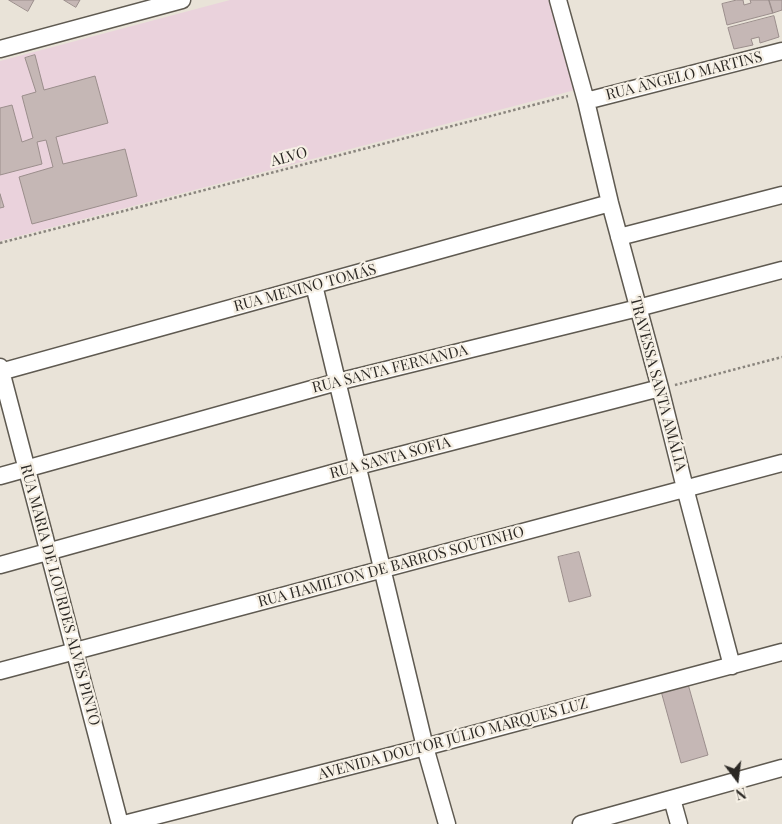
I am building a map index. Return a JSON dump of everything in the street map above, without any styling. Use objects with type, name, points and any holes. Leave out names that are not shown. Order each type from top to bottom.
[{"type":"street","points":[[0,49],[182,0]]},
{"type":"street","name":"TRAVESSA SANTA AMÁLIA","points":[[558,0],[585,96],[610,203],[732,666]]},
{"type":"street","name":"RUA ÂNGELO MARTINS","points":[[585,96],[782,52]]},
{"type":"street","points":[[619,237],[782,195]]},
{"type":"street","name":"RUA MENINO TOMÁS","points":[[0,370],[610,203]]},
{"type":"street","name":"RUA SANTA FERNANDA","points":[[0,476],[338,382],[638,308],[782,270]]},
{"type":"street","points":[[314,285],[425,747],[447,824]]},
{"type":"street","name":"RUA MARIA DE LOURDES ALVES PINTO","points":[[0,370],[120,824]]},
{"type":"street","name":"RUA SANTA SOFIA","points":[[0,565],[358,466],[660,388]]},
{"type":"street","name":"RUA HAMILTON DE BARROS SOUTINHO","points":[[0,671],[782,462]]},
{"type":"street","name":"AVENIDA DOUTOR JÚLIO MARQUES LUZ","points":[[124,824],[425,747],[782,652]]},
{"type":"street","points":[[589,823],[782,768]]},
{"type":"street","points":[[672,799],[679,824]]},
{"type":"path","name":"ALVO","points":[[0,243],[585,96]]},
{"type":"path","points":[[660,388],[782,357]]},
{"type":"shaded area","points":[[230,0],[555,0],[579,89],[0,241],[0,61]]},
{"type":"building","points":[[9,0],[34,0],[28,11]]},
{"type":"building","points":[[64,0],[80,0],[76,7]]},
{"type":"building","points":[[743,0],[744,5],[751,3],[750,0],[769,0],[773,13],[727,25],[722,4]]},
{"type":"building","points":[[769,0],[782,0],[782,10],[773,13]]},
{"type":"building","points":[[774,16],[779,37],[760,43],[759,37],[751,39],[753,45],[734,49],[728,28]]},
{"type":"building","points":[[35,55],[44,90],[95,76],[108,123],[56,137],[63,164],[125,149],[137,196],[32,224],[19,177],[53,167],[46,140],[37,142],[42,164],[0,175],[0,108],[12,105],[22,142],[33,138],[22,96],[36,92],[25,58]]},
{"type":"building","points":[[0,194],[4,207],[0,208]]},
{"type":"building","points":[[579,552],[591,596],[569,602],[558,557]]},
{"type":"building","points":[[688,684],[708,755],[681,763],[661,691]]}]
